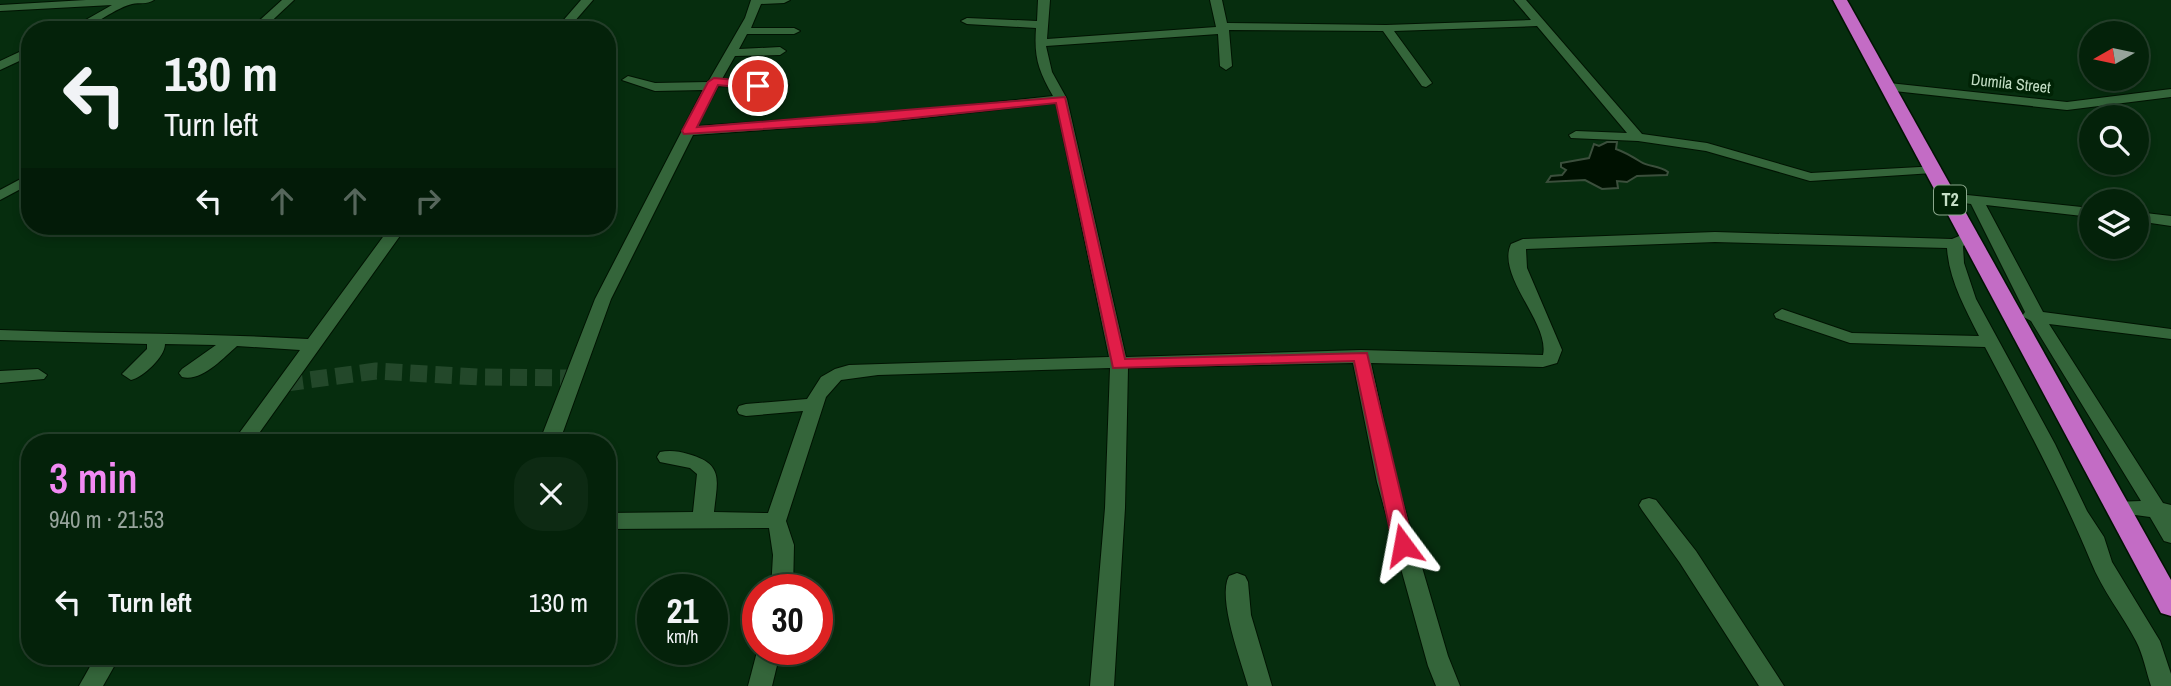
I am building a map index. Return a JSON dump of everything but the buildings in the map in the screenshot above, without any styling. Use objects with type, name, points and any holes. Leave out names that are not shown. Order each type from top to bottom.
[{"type":"highway","name":"T2","points":[[1840,0],[1948,197],[1962,239],[2013,314],[2171,605]]},
{"type":"street","points":[[0,8],[148,0]]},
{"type":"street","points":[[265,21],[288,0]]},
{"type":"street","points":[[569,21],[587,0]]},
{"type":"street","points":[[552,434],[603,299],[712,84],[757,1],[784,0]]},
{"type":"street","points":[[1044,0],[1039,43],[1046,72],[1061,99],[1118,364],[1115,508],[1102,686]]},
{"type":"street","points":[[1216,0],[1226,66]]},
{"type":"street","points":[[1520,0],[1638,137]]},
{"type":"street","points":[[92,21],[132,1]]},
{"type":"street","points":[[967,21],[1041,25]]},
{"type":"street","points":[[1039,43],[1222,28],[1386,28],[1538,23]]},
{"type":"street","points":[[1386,28],[1426,83]]},
{"type":"street","points":[[742,31],[794,31]]},
{"type":"street","points":[[729,53],[780,51]]},
{"type":"street","points":[[0,66],[21,56]]},
{"type":"street","points":[[628,80],[655,87],[712,84],[783,85]]},
{"type":"street","name":"Dumila Street","points":[[1889,87],[2067,106],[2171,93]]},
{"type":"street","points":[[689,131],[894,117],[1061,99]]},
{"type":"street","points":[[1576,135],[1638,137],[1707,147],[1810,177],[1933,169]]},
{"type":"street","points":[[0,196],[21,183]]},
{"type":"street","points":[[1948,197],[2079,211]]},
{"type":"street","points":[[1976,200],[1990,234],[2036,316],[2164,511],[2171,535]]},
{"type":"street","points":[[2149,218],[2171,221]]},
{"type":"street","points":[[249,434],[393,235]]},
{"type":"street","points":[[776,521],[822,385],[829,377],[846,372],[1361,356],[1543,361],[1551,359],[1552,341],[1521,270],[1516,252],[1517,247],[1523,244],[1715,237],[1962,239],[1956,262],[1968,299],[2045,444],[2077,514],[2093,537],[2102,563],[2148,641],[2163,686]]},
{"type":"street","points":[[1782,314],[1850,338],[1990,342]]},
{"type":"street","points":[[2013,314],[2171,334]]},
{"type":"street","points":[[1,335],[233,340],[314,345]]},
{"type":"street","points":[[131,373],[156,350],[154,338]]},
{"type":"street","points":[[188,373],[203,365],[233,340]]},
{"type":"street","points":[[1361,356],[1403,545],[1438,667],[1448,686]]},
{"type":"street","points":[[0,377],[37,375]]},
{"type":"street","points":[[747,410],[815,404]]},
{"type":"street","points":[[667,457],[699,463],[705,468],[709,479],[703,520]]},
{"type":"street","points":[[1649,505],[1688,557],[1772,686]]},
{"type":"street","points":[[2120,507],[2164,511]]},
{"type":"street","points":[[616,521],[776,521]]},
{"type":"street","points":[[776,521],[780,527],[783,574]]},
{"type":"street","points":[[1237,582],[1240,615],[1260,686]]},
{"type":"street","points":[[91,686],[103,665]]},
{"type":"street","points":[[760,686],[765,665]]},
{"type":"shaded area","points":[[1607,142],[1617,142],[1616,149],[1644,164],[1665,170],[1667,175],[1637,176],[1627,182],[1617,181],[1618,188],[1602,189],[1585,180],[1547,182],[1551,176],[1562,175],[1566,170],[1561,167],[1561,163],[1589,158],[1594,144],[1599,146]]},
{"type":"tunnel","points":[[286,383],[376,371],[479,377],[571,378]]},
{"type":"route","points":[[758,86],[714,82],[689,131],[875,118],[1061,99],[1118,364],[1361,356],[1403,545]]}]
